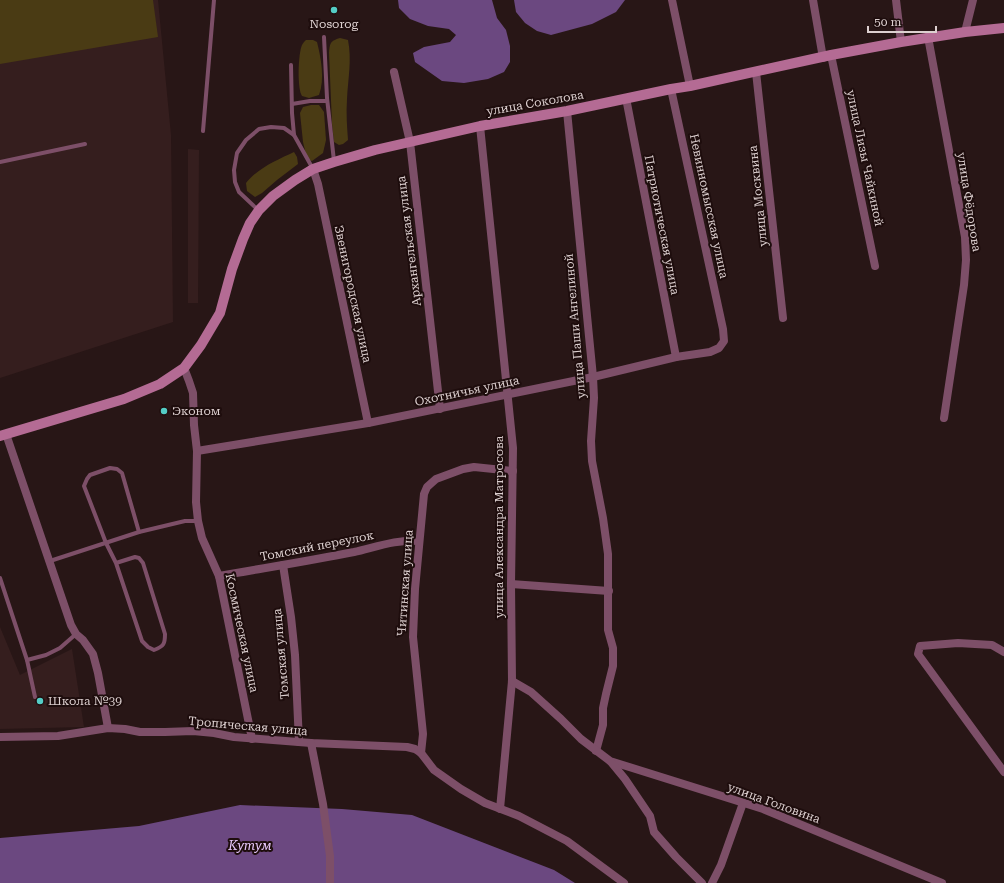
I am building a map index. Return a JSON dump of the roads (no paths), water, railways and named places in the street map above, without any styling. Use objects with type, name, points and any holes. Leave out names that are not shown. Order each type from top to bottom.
[{"type":"main road","name":"улица Соколова","points":[[3,435],[124,399],[160,384],[184,368],[201,345],[220,313],[232,269],[243,239],[258,210],[273,196],[313,169],[410,142],[480,126],[567,111],[827,56],[901,42],[928,37],[1004,28]]},
{"type":"street","points":[[672,0],[690,86]]},
{"type":"street","name":"улица Лизы Чайкиной","points":[[813,0],[875,266]]},
{"type":"street","points":[[896,0],[901,42]]},
{"type":"street","points":[[965,32],[974,0]]},
{"type":"street","name":"улица Фёдорова","points":[[928,37],[965,237],[966,260],[964,285],[944,418]]},
{"type":"street","name":"Архангельская улица","points":[[394,72],[410,142],[440,409]]},
{"type":"street","name":"улица Москвина","points":[[756,72],[783,318]]},
{"type":"street","name":"Невинномысская улица","points":[[671,89],[724,329]]},
{"type":"street","name":"Патриотическая улица","points":[[626,98],[676,357]]},
{"type":"street","name":"улица Паши Ангелиной","points":[[567,111],[593,377],[594,398],[591,441],[592,460],[608,554],[608,630],[613,648],[613,666],[603,708],[603,725],[596,751]]},
{"type":"street","name":"улица Александра Матросова","points":[[480,126],[513,448],[511,584],[512,681],[500,809]]},
{"type":"street","name":"Звенигородская улица","points":[[313,169],[320,192],[368,423]]},
{"type":"street","name":"Охотничья улица","points":[[197,452],[368,423],[440,409],[593,377],[676,357],[710,352],[719,348],[724,341],[724,329]]},
{"type":"street","name":"Космическая улица","points":[[184,368],[190,381],[193,393],[197,452],[196,502],[198,521],[202,538],[219,576],[252,739]]},
{"type":"street","points":[[3,435],[71,625],[76,634],[83,640],[92,654],[98,673],[108,728]]},
{"type":"street","name":"Читинская улица","points":[[421,753],[423,734],[413,637],[415,589],[424,494],[427,487],[436,479],[463,469],[474,467],[513,471]]},
{"type":"street","name":"Томский переулок","points":[[219,576],[355,552],[396,542],[408,540],[419,541]]},
{"type":"street","name":"Томская улица","points":[[283,565],[295,655],[299,742]]},
{"type":"street","points":[[511,584],[609,591]]},
{"type":"street","points":[[1004,652],[992,645],[958,643],[920,646],[918,654],[1004,772]]},
{"type":"street","name":"улица Головина","points":[[512,681],[531,692],[561,719],[581,740],[610,761],[763,809],[942,883]]},
{"type":"street","name":"Тропическая улица","points":[[0,737],[58,736],[108,728],[140,732],[193,731],[214,732],[234,737],[252,739],[407,747],[415,749],[421,753]]},
{"type":"street","points":[[311,743],[323,804],[330,856],[330,883]]},
{"type":"street","points":[[421,753],[434,770],[461,789],[484,803],[519,816],[567,841],[624,883]]},
{"type":"street","points":[[610,761],[650,816],[654,832],[698,882]]},
{"type":"street","points":[[712,883],[721,865],[743,803]]},
{"type":"lane","points":[[203,131],[214,0]]},
{"type":"lane","points":[[324,37],[327,101],[334,162]]},
{"type":"lane","points":[[291,65],[294,135],[313,169]]},
{"type":"lane","points":[[292,104],[310,101],[327,101]]},
{"type":"lane","points":[[258,210],[239,192],[235,182],[234,170],[237,153],[246,140],[259,129],[270,127],[284,128],[294,135]]},
{"type":"lane","points":[[0,162],[85,144]]},
{"type":"lane","points":[[116,563],[135,557],[139,558],[143,564],[165,634],[165,643],[161,648],[154,650],[142,641],[116,563],[106,543],[84,486],[90,475],[110,468],[118,469],[122,473],[139,532]]},
{"type":"lane","points":[[49,561],[139,532],[185,521],[198,521]]},
{"type":"lane","points":[[0,578],[27,660],[35,697]]},
{"type":"lane","points":[[27,660],[46,655],[60,648],[76,634]]},
{"type":"water","points":[[398,0],[492,0],[497,18],[506,30],[510,46],[510,62],[504,72],[488,79],[464,83],[442,81],[415,62],[413,53],[424,47],[450,42],[456,35],[449,29],[428,26],[410,19],[399,8]]},
{"type":"water","points":[[514,0],[625,0],[616,12],[592,24],[551,35],[537,31],[525,23],[516,12]]},
{"type":"water","name":"Кутум","points":[[240,805],[342,809],[412,815],[554,870],[575,883],[0,883],[0,838],[139,826]]},
{"type":"place","name":"Nosorog","points":[[334,10]]},
{"type":"place","name":"Эконом","points":[[164,411]]},
{"type":"place","name":"Школа №39","points":[[40,701]]}]
